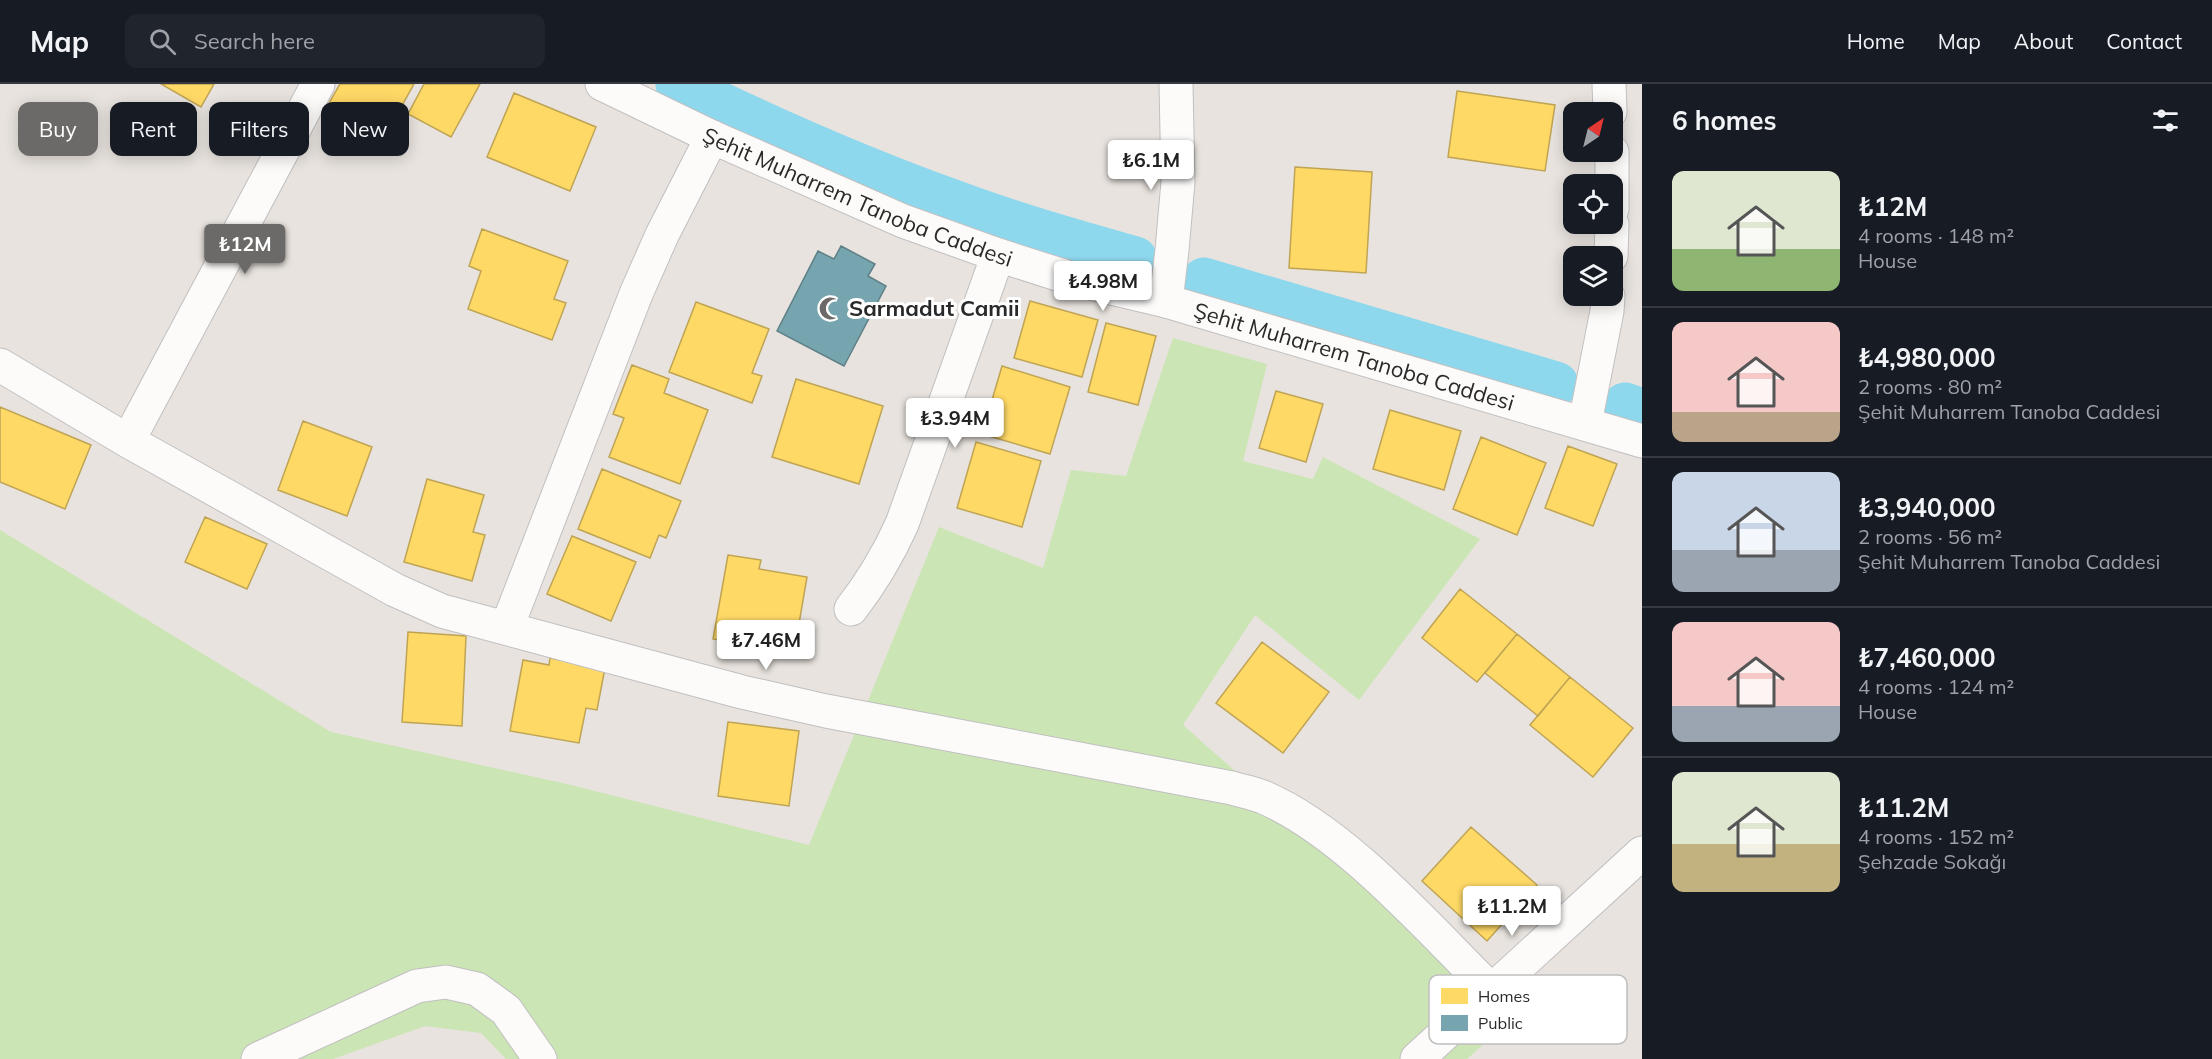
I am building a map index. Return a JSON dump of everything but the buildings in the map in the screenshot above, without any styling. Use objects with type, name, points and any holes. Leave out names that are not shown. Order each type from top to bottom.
[{"type":"street","points":[[128,441],[318,84]]},
{"type":"street","points":[[1166,300],[1178,182],[1176,84]]},
{"type":"street","points":[[1609,84],[1610,102]]},
{"type":"street","name":"Şehit Muharrem Tanoba Caddesi","points":[[615,87],[712,137],[903,221],[998,255],[1073,279],[1166,300],[1642,441]]},
{"type":"street","points":[[507,627],[636,294],[662,235],[712,137]]},
{"type":"street","points":[[851,609],[875,578],[902,524],[998,255]]},
{"type":"street","points":[[1585,423],[1607,306]]},
{"type":"street","points":[[0,365],[128,441],[395,590],[442,611],[752,695],[1232,788],[1262,797],[1290,811],[1322,832],[1376,877],[1476,975]]},
{"type":"street","points":[[1508,975],[1642,853]]},
{"type":"street","points":[[258,1059],[417,986],[446,982],[477,989],[506,1010],[540,1059]]},
{"type":"street","points":[[1417,1059],[1433,1044]]},
{"type":"green space","points":[[1173,338],[1267,364],[1243,461],[1313,479],[1323,457],[1480,539],[1359,700],[1255,615],[1183,725],[1331,856],[1455,975],[1429,975],[1429,1044],[1484,1044],[1467,1059],[506,1059],[481,1033],[425,1026],[333,1059],[0,1059],[0,530],[331,732],[567,784],[809,845],[939,527],[1043,568],[1071,470],[1126,476]]},
{"type":"waterway","points":[[678,84],[815,147],[920,190],[1023,226],[1135,259]]},
{"type":"waterway","points":[[1204,280],[1556,384]]},
{"type":"waterway","points":[[1625,405],[1642,411]]},
{"type":"place","name":"Sarmadut Camii","points":[[831,308]]}]
